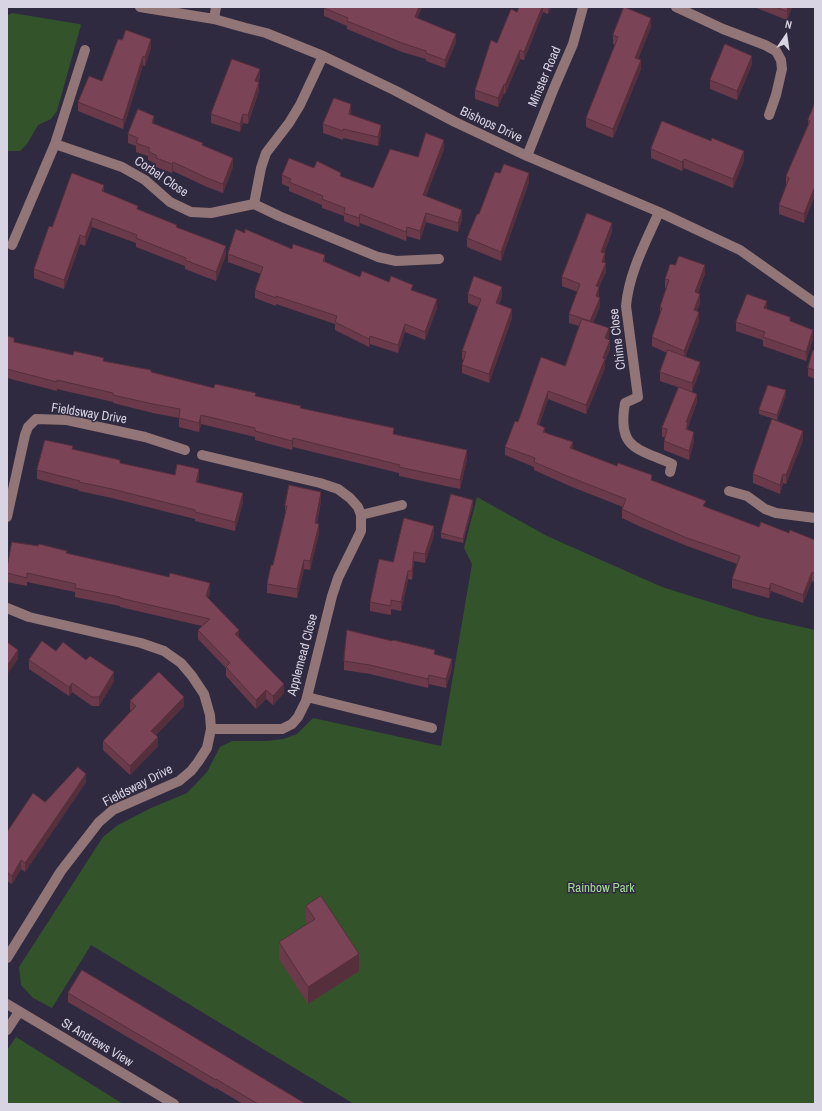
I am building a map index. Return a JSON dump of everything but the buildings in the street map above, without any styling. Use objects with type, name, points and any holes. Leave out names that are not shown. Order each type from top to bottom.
[{"type":"street","name":"Bishops Drive","points":[[140,7],[214,19],[266,33],[323,56],[527,156],[659,212],[740,250],[815,303]]},
{"type":"street","points":[[214,19],[216,7]]},
{"type":"street","name":"Minster Road","points":[[527,156],[573,44],[583,7]]},
{"type":"street","points":[[676,7],[723,29],[765,45],[776,51],[781,60],[782,69],[776,95],[769,115]]},
{"type":"street","points":[[12,246],[55,144],[85,50]]},
{"type":"street","points":[[323,56],[300,105],[289,123],[266,153],[261,168],[254,204],[279,216],[378,257],[396,261],[439,259]]},
{"type":"street","name":"Corbel Close","points":[[55,144],[122,167],[145,180],[170,202],[191,212],[211,213],[254,204]]},
{"type":"street","name":"Chime Close","points":[[659,212],[637,263],[627,293],[626,306],[638,397],[625,404],[622,424],[624,436],[631,444],[636,448],[672,464],[670,472]]},
{"type":"street","name":"Fieldsway Drive","points":[[7,517],[25,435],[28,427],[36,419],[66,420],[146,437],[185,450]]},
{"type":"street","points":[[202,455],[338,489],[350,498],[361,515],[402,505]]},
{"type":"street","points":[[728,492],[746,496],[776,513],[815,518]]},
{"type":"street","name":"Applemead Close","points":[[211,729],[282,729],[292,724],[298,717],[307,697],[332,596],[338,578],[361,531],[361,515]]},
{"type":"street","name":"Fieldsway Drive","points":[[7,608],[29,617],[140,643],[164,651],[181,663],[204,694],[210,715],[211,729],[207,748],[191,771],[179,781],[113,810],[99,822],[61,870],[7,958]]},
{"type":"street","points":[[307,697],[432,728]]},
{"type":"street","name":"St Andrews View","points":[[7,1004],[174,1104]]},
{"type":"street","points":[[7,1030],[20,1012]]},
{"type":"green space","points":[[12,13],[81,25],[57,111],[51,119],[38,125],[27,144],[20,151],[7,151],[7,19],[8,15]]},
{"type":"green space","name":"Rainbow Park","points":[[477,497],[547,536],[662,587],[758,617],[815,630],[815,1104],[354,1104],[91,945],[52,1008],[33,998],[21,985],[19,967],[103,837],[118,825],[151,808],[187,793],[207,772],[220,747],[232,741],[267,741],[283,739],[297,734],[313,718],[441,746],[472,564],[464,548]]},
{"type":"green space","points":[[16,1037],[123,1104],[7,1104],[7,1050]]}]
